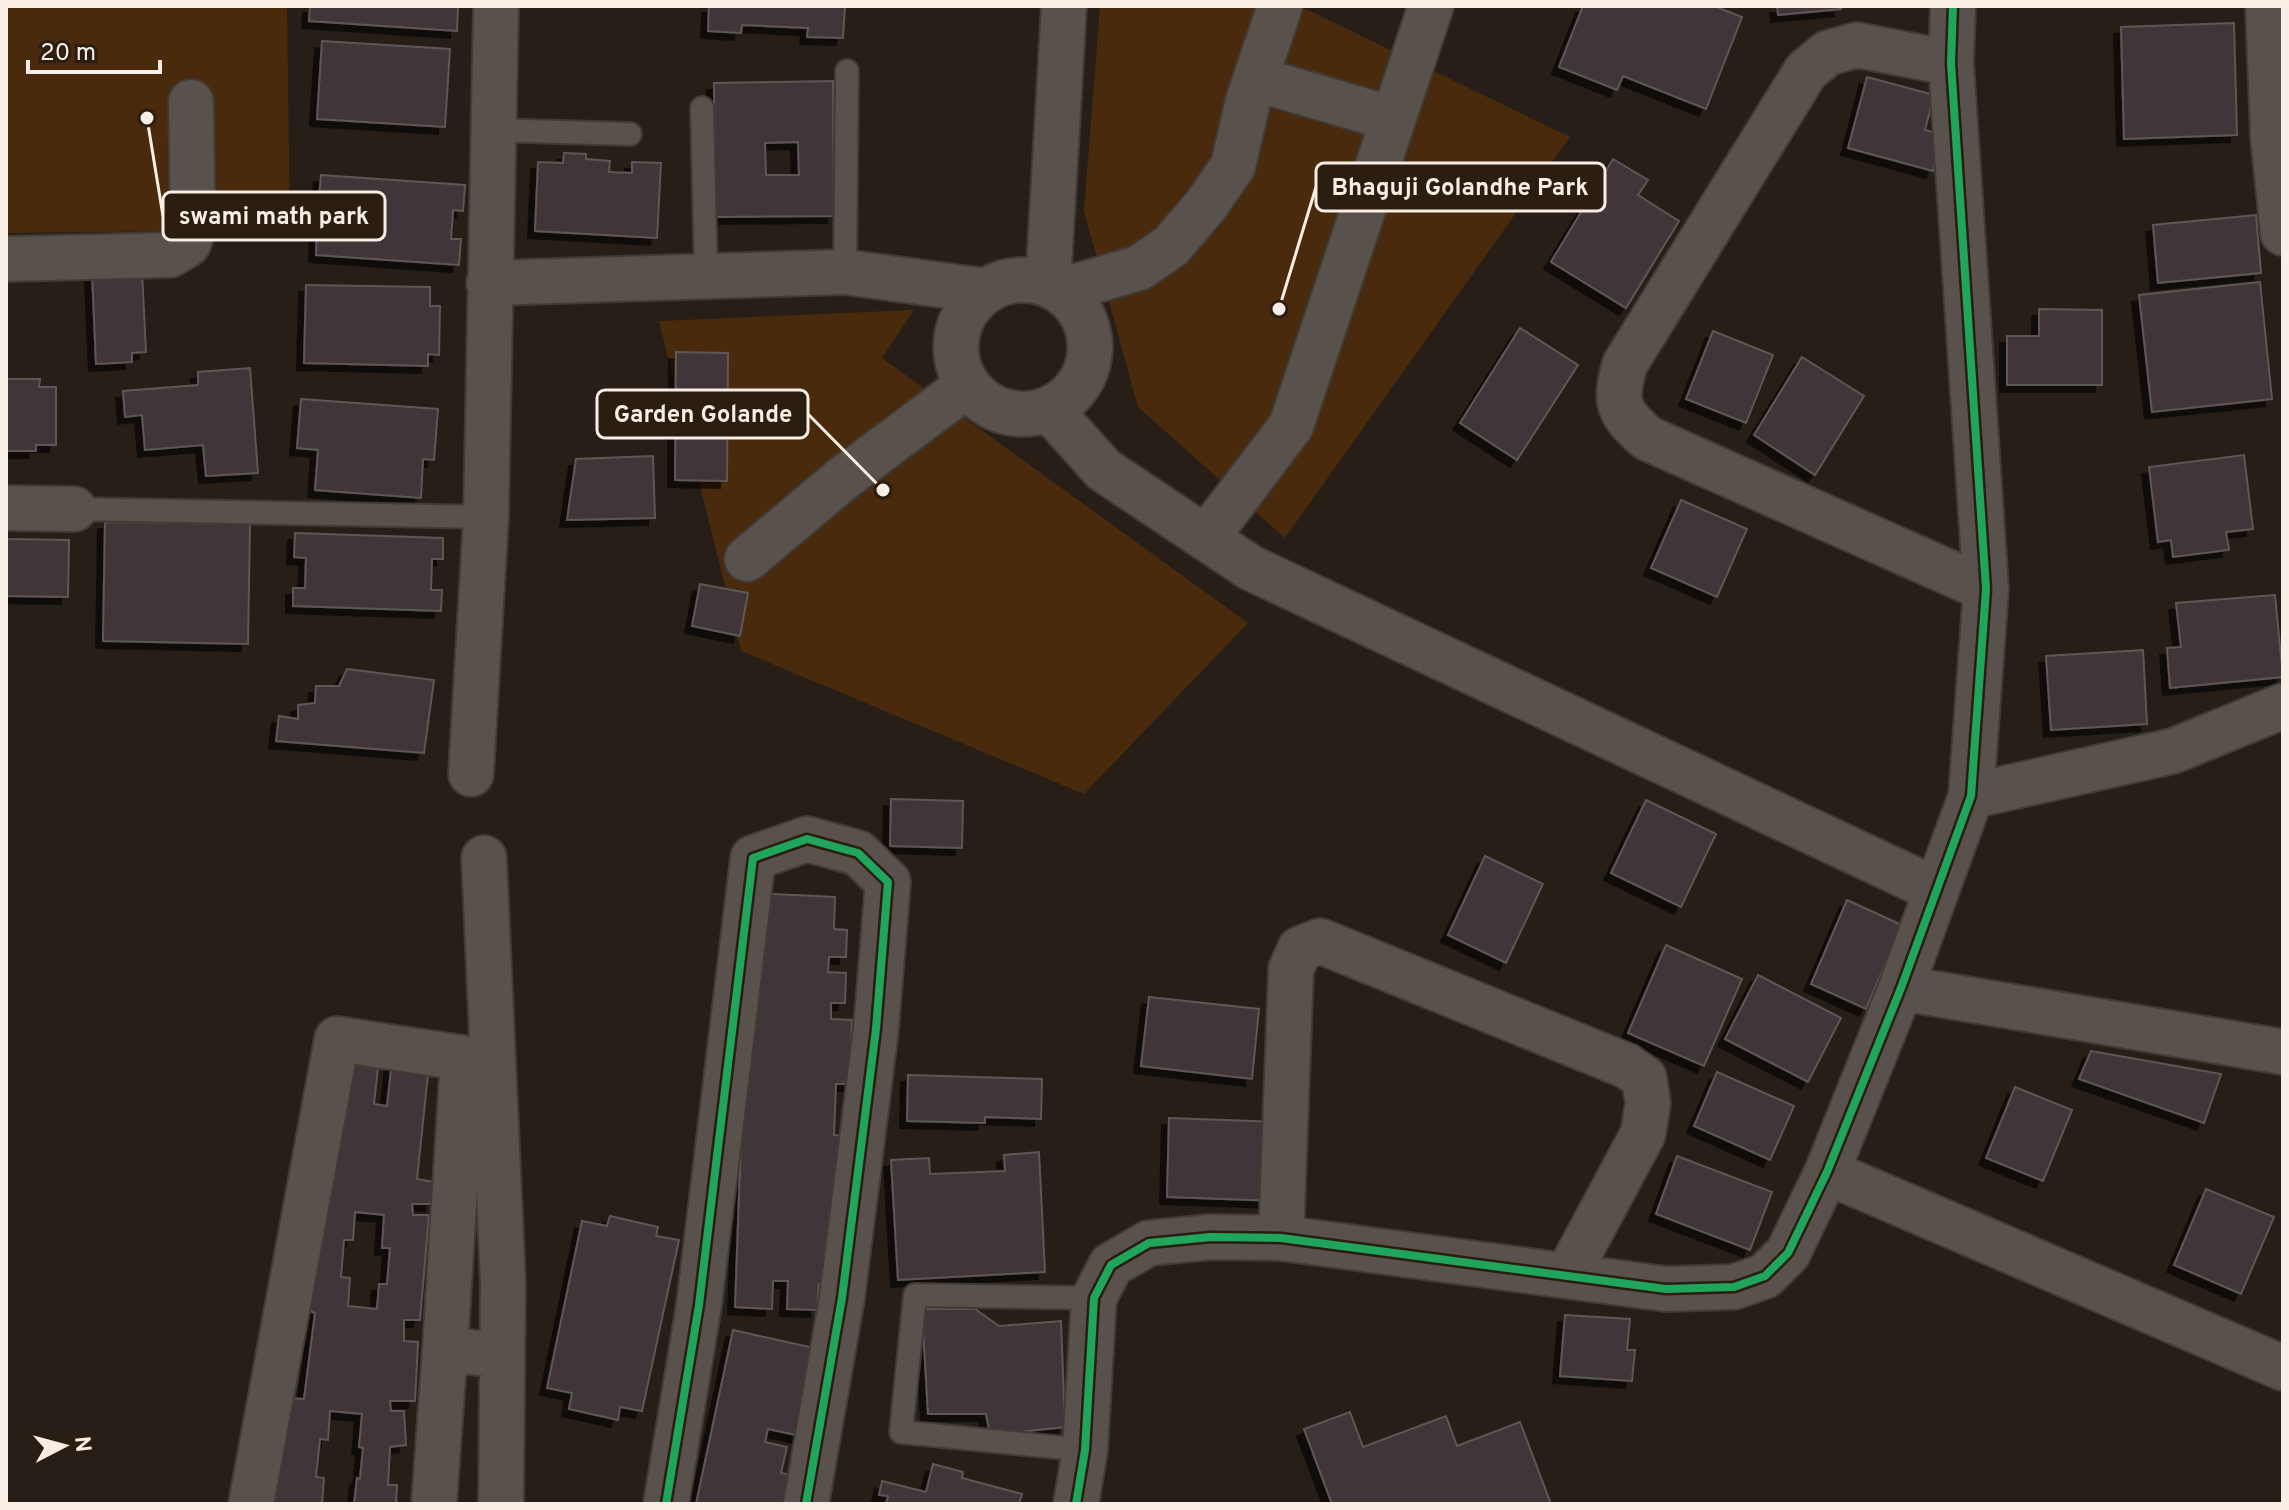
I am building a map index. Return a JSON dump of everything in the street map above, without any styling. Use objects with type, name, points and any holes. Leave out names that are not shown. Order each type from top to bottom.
[{"type":"street","points":[[471,774],[486,517],[496,6]]},
{"type":"street","points":[[1054,288],[1064,6]]},
{"type":"street","points":[[1054,288],[1139,268],[1171,246],[1206,205],[1233,166],[1248,101],[1280,6]]},
{"type":"street","points":[[1206,538],[1291,426],[1431,6]]},
{"type":"street","points":[[1076,1504],[1085,1450],[1094,1298],[1111,1265],[1149,1243],[1211,1237],[1281,1238],[1666,1289],[1734,1287],[1765,1276],[1788,1253],[1827,1172],[1901,988],[1971,796],[1986,589],[1951,63],[1953,6]]},
{"type":"street","points":[[2268,6],[2273,136],[2283,233]]},
{"type":"street","points":[[1951,63],[1857,45],[1828,53],[1806,71],[1625,364],[1617,393],[1628,421],[1647,438],[1986,589]]},
{"type":"street","points":[[1256,79],[1393,119]]},
{"type":"street","points":[[6,259],[170,255],[188,244],[193,231],[191,102]]},
{"type":"street","points":[[489,283],[845,272],[985,291]]},
{"type":"street","points":[[1022,279],[1054,288],[1070,299],[1085,321],[1089,333],[1089,360],[1085,372],[1071,394],[1049,409],[1023,415],[998,410],[976,395],[968,385],[958,360],[957,334],[967,310],[985,291],[1022,279]]},
{"type":"street","points":[[747,559],[841,480],[968,385]]},
{"type":"street","points":[[1049,409],[1104,470],[1251,568],[1936,890]]},
{"type":"street","points":[[6,508],[74,509]]},
{"type":"street","points":[[1971,796],[2173,751],[2283,706]]},
{"type":"street","points":[[666,1504],[699,1305],[753,858],[807,839],[858,853],[888,882],[876,1029],[842,1298],[806,1504]]},
{"type":"street","points":[[484,858],[503,1282],[501,1504]]},
{"type":"street","points":[[1281,1238],[1291,969],[1300,949],[1320,941],[1627,1066],[1644,1078],[1648,1103],[1643,1134],[1568,1274]]},
{"type":"street","points":[[1901,988],[2283,1052]]},
{"type":"street","points":[[251,1504],[337,1039],[463,1058],[434,1504]]},
{"type":"street","points":[[1827,1172],[2283,1368]]},
{"type":"street","points":[[445,1349],[502,1356]]},
{"type":"lane","points":[[845,272],[847,71]]},
{"type":"lane","points":[[702,108],[706,276]]},
{"type":"lane","points":[[493,130],[630,134]]},
{"type":"lane","points":[[74,509],[486,517]]},
{"type":"lane","points":[[1085,1450],[901,1432],[915,1295],[1094,1298]]},
{"type":"shaded area","points":[[6,6],[287,6],[290,230],[6,233]]},
{"type":"shaded area","points":[[1100,6],[1300,6],[1570,137],[1285,538],[1138,407],[1084,211]]},
{"type":"shaded area","points":[[914,310],[882,358],[1248,623],[1084,794],[741,651],[659,321]]},
{"type":"building","points":[[310,6],[458,6],[457,31],[309,21]]},
{"type":"building","points":[[709,6],[845,6],[843,38],[807,37],[808,28],[742,25],[741,33],[708,31]]},
{"type":"building","points":[[1583,6],[1714,6],[1742,17],[1706,109],[1623,76],[1617,90],[1559,67]]},
{"type":"building","points":[[1777,6],[1841,6],[1841,9],[1778,15]]},
{"type":"building","points":[[2234,23],[2237,135],[2124,139],[2121,27]]},
{"type":"building","points":[[322,41],[450,49],[445,127],[317,119]]},
{"type":"building","points":[[1867,77],[1934,95],[1925,130],[1943,135],[1933,171],[1848,148]]},
{"type":"building","points":[[833,81],[834,216],[715,217],[714,83]],"holes":[[[798,142],[799,175],[766,175],[765,143]]]},
{"type":"building","points":[[564,153],[586,154],[586,159],[610,161],[609,172],[632,173],[632,162],[661,163],[657,238],[535,231],[538,162],[563,163]]},
{"type":"building","points":[[1613,159],[1648,180],[1638,195],[1679,221],[1626,308],[1551,262]]},
{"type":"building","points":[[321,175],[465,185],[463,211],[453,210],[451,239],[461,239],[459,265],[316,255],[317,227],[328,228],[330,200],[319,199]]},
{"type":"building","points":[[2256,215],[2261,273],[2158,283],[2153,225]]},
{"type":"building","points":[[142,271],[146,352],[132,353],[132,362],[96,364],[92,273]]},
{"type":"building","points":[[2260,282],[2272,399],[2152,412],[2139,295]]},
{"type":"building","points":[[306,285],[430,287],[430,306],[440,306],[439,355],[428,354],[428,366],[304,363]]},
{"type":"building","points":[[2039,309],[2102,310],[2102,385],[2007,385],[2007,336],[2039,336]]},
{"type":"building","points":[[1520,328],[1578,365],[1517,460],[1460,423]]},
{"type":"building","points":[[1713,331],[1773,355],[1746,423],[1686,399]]},
{"type":"building","points":[[676,352],[728,353],[727,481],[675,480]]},
{"type":"building","points":[[1802,357],[1864,396],[1815,475],[1754,435]]},
{"type":"building","points":[[250,368],[258,473],[206,476],[203,445],[145,450],[142,415],[125,417],[123,391],[198,385],[198,372]]},
{"type":"building","points":[[6,379],[40,379],[39,387],[56,387],[56,445],[36,445],[36,451],[6,451]]},
{"type":"building","points":[[301,399],[438,409],[434,460],[423,459],[421,498],[315,490],[318,450],[297,448]]},
{"type":"building","points":[[2244,455],[2253,529],[2226,532],[2229,550],[2173,557],[2171,540],[2158,542],[2149,467]]},
{"type":"building","points":[[653,456],[655,518],[567,520],[576,459]]},
{"type":"building","points":[[1681,500],[1747,529],[1717,597],[1651,568]]},
{"type":"building","points":[[105,522],[250,524],[248,644],[103,641]]},
{"type":"building","points":[[295,533],[443,538],[443,559],[432,559],[431,590],[442,590],[441,611],[293,606],[293,588],[305,588],[306,558],[294,557]]},
{"type":"building","points":[[6,539],[69,540],[68,597],[6,596]]},
{"type":"building","points":[[700,584],[748,593],[740,636],[692,626]]},
{"type":"building","points":[[2275,595],[2283,677],[2170,688],[2167,648],[2181,647],[2176,603]]},
{"type":"building","points":[[2143,650],[2147,724],[2051,730],[2046,656]]},
{"type":"building","points":[[347,669],[434,680],[424,753],[276,741],[279,716],[298,719],[298,705],[315,703],[316,686],[339,686]]},
{"type":"building","points":[[891,799],[963,801],[962,848],[890,846]]},
{"type":"building","points":[[1646,800],[1716,834],[1681,907],[1611,873]]},
{"type":"building","points":[[1485,856],[1543,884],[1506,963],[1448,935]]},
{"type":"building","points":[[750,893],[835,897],[834,929],[847,930],[846,957],[829,957],[828,972],[846,973],[845,1003],[831,1003],[831,1019],[852,1020],[850,1084],[836,1084],[834,1135],[848,1136],[842,1285],[819,1284],[817,1310],[787,1309],[788,1281],[773,1281],[772,1309],[735,1307]]},
{"type":"building","points":[[1847,900],[1902,925],[1866,1009],[1811,984]]},
{"type":"building","points":[[1666,945],[1742,979],[1704,1066],[1628,1033]]},
{"type":"building","points":[[1758,975],[1841,1018],[1808,1082],[1725,1039]]},
{"type":"building","points":[[1149,997],[1259,1009],[1252,1079],[1141,1066]]},
{"type":"building","points":[[2091,1051],[2221,1074],[2204,1123],[2079,1079]]},
{"type":"building","points":[[348,1056],[379,1059],[374,1104],[387,1106],[392,1061],[429,1065],[417,1179],[434,1182],[432,1204],[412,1204],[413,1215],[429,1215],[420,1320],[404,1320],[404,1341],[418,1342],[415,1401],[390,1401],[391,1411],[404,1411],[406,1445],[390,1447],[388,1485],[397,1485],[396,1504],[354,1504],[363,1448],[359,1447],[362,1414],[330,1411],[328,1440],[320,1439],[316,1477],[324,1478],[322,1504],[275,1503],[287,1398],[304,1399],[315,1313],[300,1307]],"holes":[[[355,1212],[384,1215],[382,1248],[390,1248],[387,1284],[379,1284],[377,1309],[348,1306],[350,1278],[341,1277],[344,1240],[353,1240]]]},
{"type":"building","points":[[1717,1072],[1794,1106],[1770,1160],[1694,1126]]},
{"type":"building","points":[[908,1075],[1042,1079],[1041,1119],[985,1117],[985,1123],[907,1121]]},
{"type":"building","points":[[2015,1087],[2072,1110],[2043,1181],[1986,1158]]},
{"type":"building","points":[[1169,1118],[1283,1122],[1281,1201],[1167,1197]]},
{"type":"building","points":[[1039,1152],[1045,1272],[898,1280],[891,1160],[929,1158],[930,1174],[1005,1171],[1004,1155]]},
{"type":"building","points":[[1677,1156],[1772,1192],[1750,1250],[1656,1214]]},
{"type":"building","points":[[2206,1189],[2274,1217],[2241,1294],[2174,1265]]},
{"type":"building","points":[[610,1216],[658,1227],[656,1236],[679,1240],[642,1411],[620,1407],[618,1420],[569,1409],[572,1393],[547,1388],[582,1221],[607,1226]]},
{"type":"building","points":[[922,1309],[975,1309],[999,1326],[1061,1321],[1065,1427],[990,1435],[986,1414],[928,1414]]},
{"type":"building","points":[[1565,1315],[1630,1319],[1627,1350],[1635,1350],[1632,1381],[1560,1376]]},
{"type":"building","points":[[733,1330],[823,1350],[805,1437],[768,1429],[765,1442],[787,1447],[781,1473],[796,1476],[790,1504],[696,1504]]},
{"type":"building","points":[[1350,1412],[1363,1447],[1446,1416],[1457,1446],[1520,1422],[1551,1504],[1332,1504],[1304,1429]]},
{"type":"building","points":[[933,1464],[963,1472],[962,1478],[1022,1494],[1019,1504],[886,1504],[888,1496],[879,1495],[882,1481],[926,1492]]},
{"type":"cycle path","points":[[1076,1504],[1085,1450],[1094,1298],[1111,1265],[1149,1243],[1211,1237],[1281,1238],[1666,1289],[1734,1287],[1765,1276],[1788,1253],[1827,1172],[1901,988],[1971,796],[1986,589],[1951,63],[1953,6]]},
{"type":"cycle path","points":[[666,1504],[699,1305],[753,858],[807,839],[858,853],[888,882],[876,1029],[842,1298],[806,1504]]},
{"type":"place","name":"swami math park","points":[[147,118]]},
{"type":"place","name":"Bhaguji Golandhe Park","points":[[1279,309]]},
{"type":"place","name":"Garden Golande","points":[[883,490]]}]
